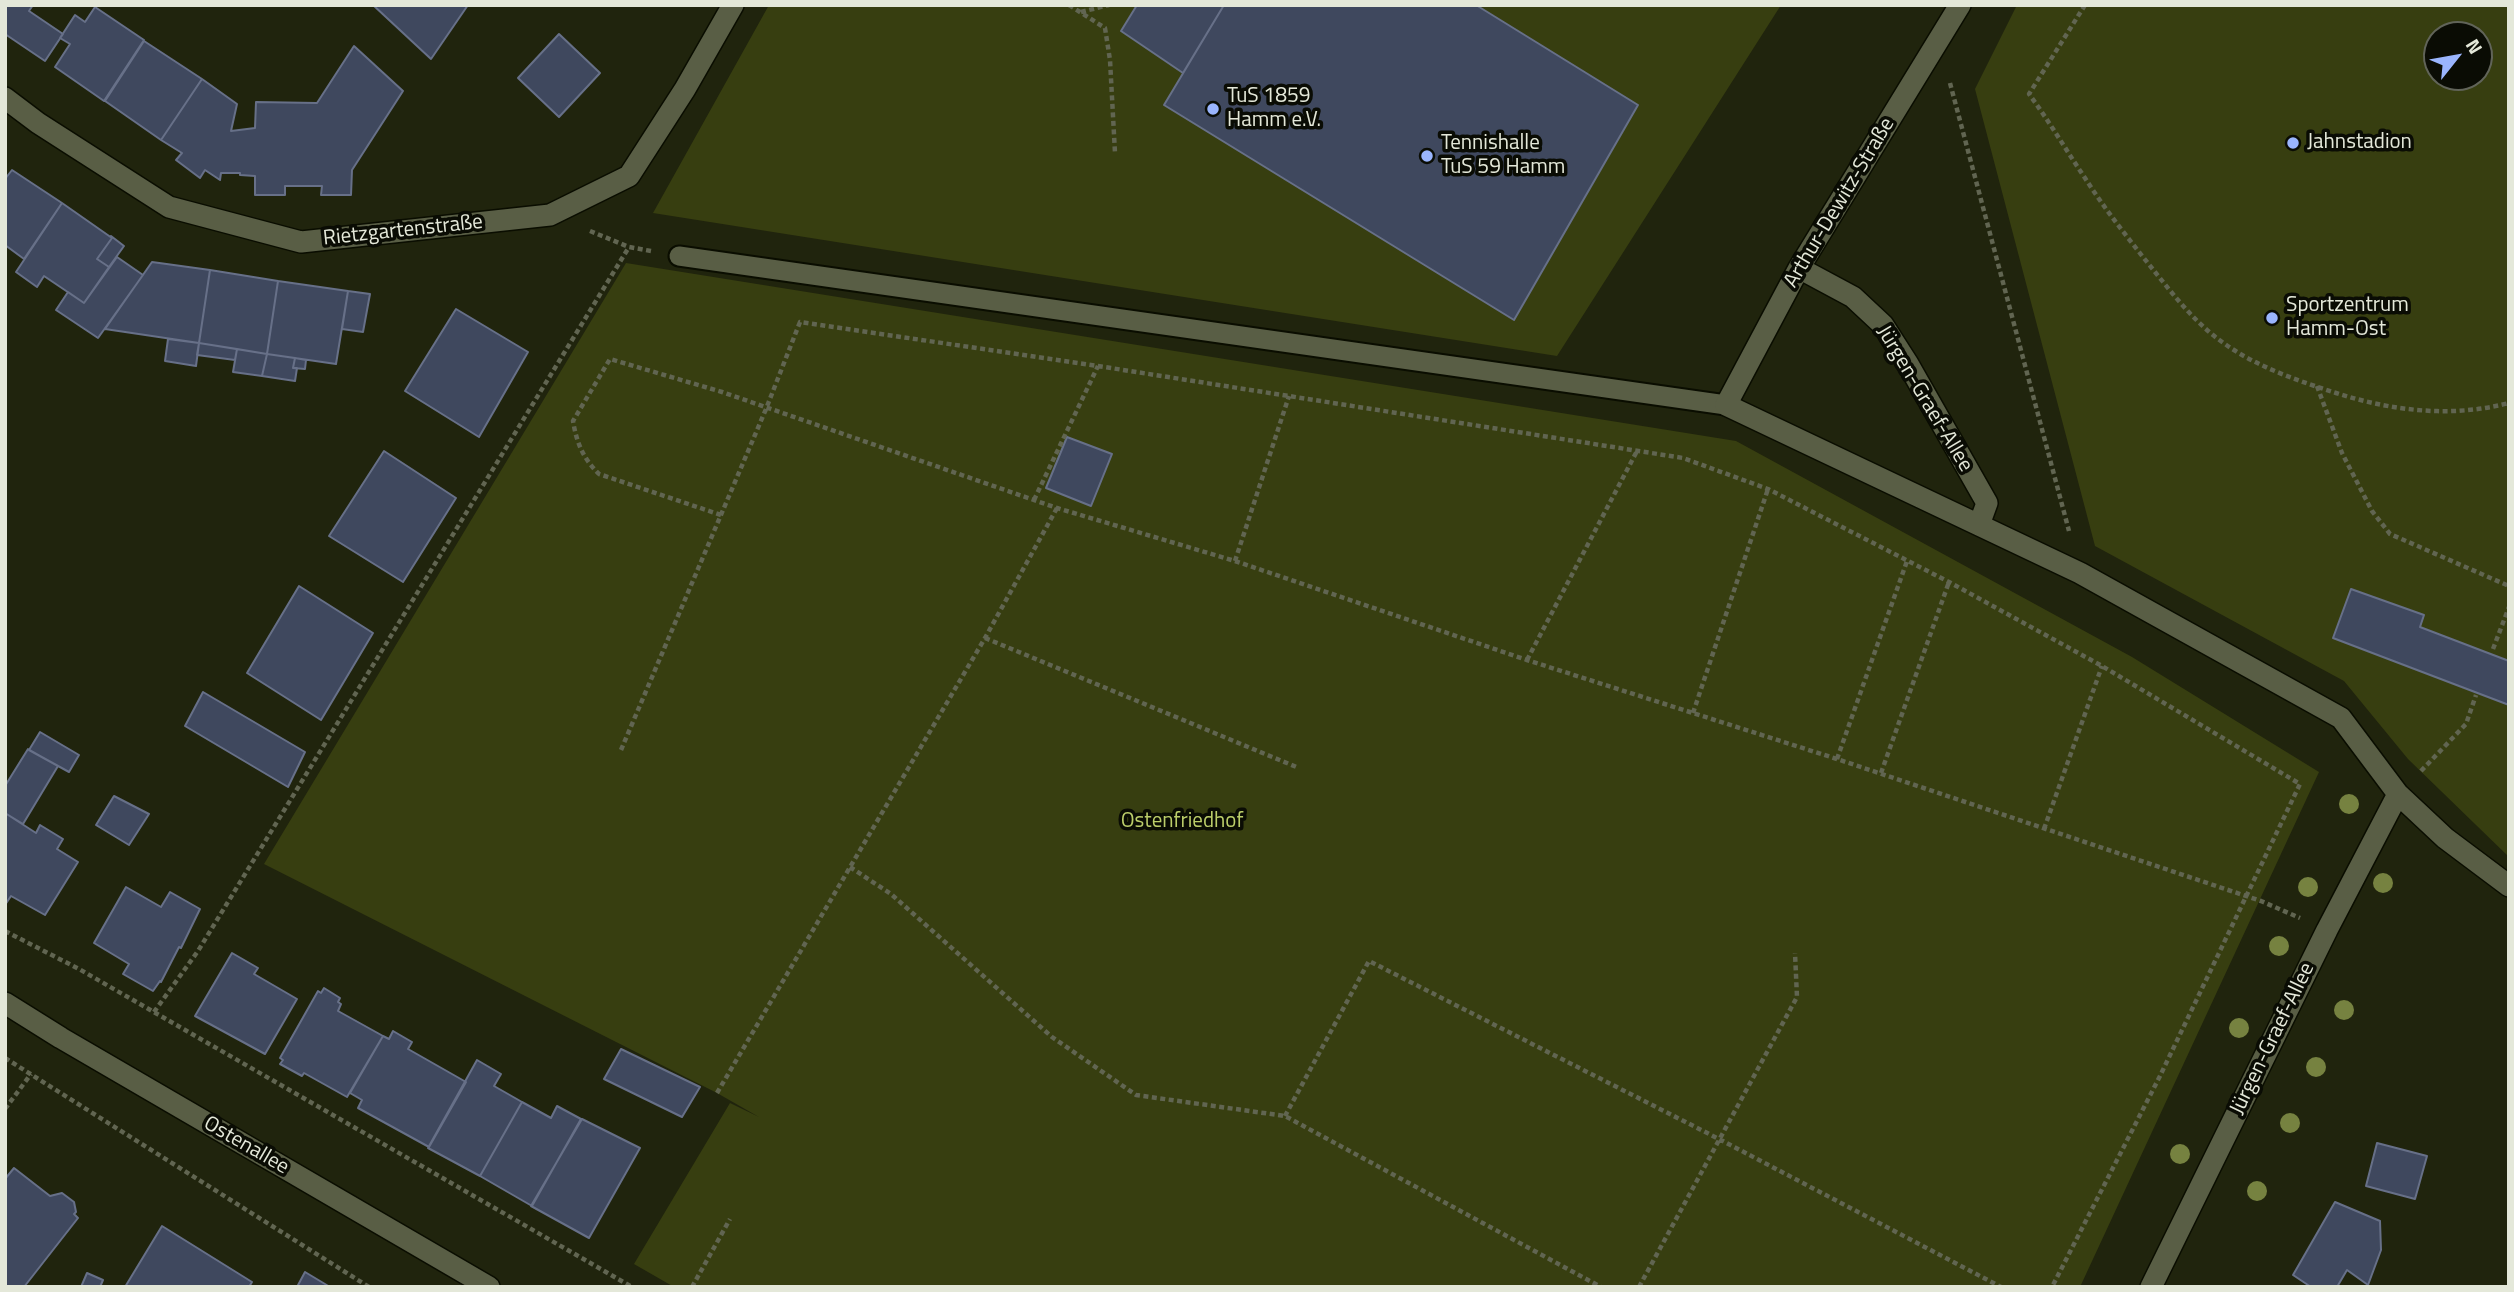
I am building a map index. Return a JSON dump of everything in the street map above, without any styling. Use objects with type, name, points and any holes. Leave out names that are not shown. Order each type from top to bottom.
[{"type":"street","name":"Rietzgartenstraße","points":[[5,98],[38,123],[169,207],[300,242],[550,215],[629,176],[685,89],[733,5]]},
{"type":"street","name":"Arthur-Dewitz-Straße","points":[[1726,405],[1799,268],[1960,5]]},
{"type":"street","name":"Jürgen-Graef-Allee","points":[[1799,268],[1853,298],[1883,325],[1987,503],[1979,524]]},
{"type":"street","points":[[1726,405],[2080,573],[2341,718],[2398,794],[2445,838],[2509,886]]},
{"type":"street","name":"Jürgen-Graef-Allee","points":[[2151,1287],[2326,930],[2398,794]]},
{"type":"street","name":"Ostenallee","points":[[5,1003],[489,1287]]},
{"type":"lane","points":[[679,256],[1726,405]]},
{"type":"path","points":[[1069,5],[1105,28],[1110,60],[1115,153]]},
{"type":"path","points":[[1080,12],[1109,5]]},
{"type":"path","points":[[2085,5],[2029,94],[2085,179],[2137,250],[2195,320],[2225,344],[2251,359],[2369,404],[2410,410],[2459,412],[2509,403]]},
{"type":"path","points":[[1939,40],[2080,573]]},
{"type":"path","points":[[550,215],[629,247],[679,256]]},
{"type":"path","points":[[154,1012],[198,951],[232,897],[629,247]]},
{"type":"path","points":[[621,750],[800,323],[1098,366],[1683,458],[1768,489],[1949,582],[2102,666],[2300,784],[2160,1076],[2052,1287]]},
{"type":"path","points":[[721,514],[599,474],[585,460],[576,440],[573,421],[610,359],[722,392],[1058,508],[1235,561],[1527,660],[1881,773],[2244,896],[2326,930]]},
{"type":"path","points":[[1034,500],[1098,366]]},
{"type":"path","points":[[2317,386],[2342,453],[2372,511],[2390,534],[2509,586]]},
{"type":"path","points":[[1235,561],[1289,396]]},
{"type":"path","points":[[1527,660],[1637,451]]},
{"type":"path","points":[[1693,713],[1768,489]]},
{"type":"path","points":[[717,1093],[985,638],[1058,508]]},
{"type":"path","points":[[1837,759],[1907,561]]},
{"type":"path","points":[[1881,773],[1949,582]]},
{"type":"path","points":[[2493,649],[2509,607]]},
{"type":"path","points":[[985,638],[1299,768]]},
{"type":"path","points":[[2045,829],[2102,666]]},
{"type":"path","points":[[2398,794],[2466,724],[2476,695]]},
{"type":"path","points":[[850,867],[891,894],[1052,1037],[1136,1096],[1285,1116],[1601,1287]]},
{"type":"path","points":[[5,932],[79,969],[632,1287]]},
{"type":"path","points":[[1639,1287],[1797,997],[1796,953]]},
{"type":"path","points":[[1285,1116],[1369,961],[1719,1139],[2001,1287]]},
{"type":"path","points":[[5,1058],[369,1287]]},
{"type":"path","points":[[5,1109],[31,1074]]},
{"type":"path","points":[[692,1287],[730,1219]]},
{"type":"green space","name":"TuS 1859 Hamm e.V.","points":[[769,5],[1781,5],[1557,356],[653,213]]},
{"type":"green space","name":"Sportzentrum Hamm-Ost","points":[[2017,5],[2509,5],[2509,857],[2408,759],[2344,681],[2095,546],[1975,89]]},
{"type":"green space","name":"Ostenfriedhof","points":[[626,263],[1736,441],[2132,657],[2319,772],[2080,1287],[674,1287],[634,1264],[730,1103],[759,1117],[717,1093],[264,864]]},
{"type":"building","points":[[5,5],[33,5],[29,11],[63,34],[45,61],[5,34]]},
{"type":"building","points":[[373,5],[468,5],[431,59]]},
{"type":"building","points":[[1137,5],[1224,5],[1183,73],[1121,31]]},
{"type":"building","name":"Tennishalle TuS 59 Hamm","points":[[1224,5],[1476,5],[1638,105],[1514,320],[1164,105]]},
{"type":"building","points":[[95,7],[144,40],[104,101],[55,67],[70,44],[60,38],[75,15],[85,22]]},
{"type":"building","points":[[559,34],[600,73],[559,117],[518,78]]},
{"type":"building","points":[[144,41],[202,79],[161,140],[105,101]]},
{"type":"building","points":[[354,46],[403,91],[352,170],[351,195],[321,195],[322,186],[285,186],[285,195],[255,195],[255,176],[221,173],[220,180],[205,170],[200,178],[176,160],[182,153],[161,140],[202,79],[237,104],[231,131],[255,128],[256,102],[317,103]]},
{"type":"building","points":[[12,170],[62,203],[24,259],[5,245],[5,179]]},
{"type":"building","points":[[62,203],[112,238],[97,259],[109,267],[84,303],[44,276],[37,287],[16,272]]},
{"type":"building","points":[[111,236],[124,246],[109,267],[97,259]]},
{"type":"building","points":[[117,257],[143,275],[98,338],[56,310],[68,292],[84,303]]},
{"type":"building","points":[[152,262],[210,270],[199,343],[105,329]]},
{"type":"building","points":[[210,270],[278,281],[267,354],[199,343]]},
{"type":"building","points":[[278,281],[348,291],[336,364],[267,354]]},
{"type":"building","points":[[348,291],[370,294],[363,332],[342,329]]},
{"type":"building","points":[[456,309],[528,352],[479,437],[405,391]]},
{"type":"building","points":[[168,339],[199,343],[196,366],[165,361]]},
{"type":"building","points":[[199,343],[237,349],[235,360],[197,355]]},
{"type":"building","points":[[237,349],[267,354],[262,376],[233,372]]},
{"type":"building","points":[[267,354],[295,358],[295,381],[262,376]]},
{"type":"building","points":[[295,358],[306,360],[305,369],[293,368]]},
{"type":"building","points":[[1067,437],[1112,454],[1091,506],[1046,488]]},
{"type":"building","points":[[384,451],[456,498],[403,582],[329,536]]},
{"type":"building","points":[[299,586],[373,633],[321,720],[247,673]]},
{"type":"building","points":[[2351,589],[2424,615],[2420,627],[2509,661],[2509,705],[2333,638]]},
{"type":"building","points":[[203,692],[305,752],[288,787],[185,726]]},
{"type":"building","points":[[40,732],[79,755],[69,772],[29,750]]},
{"type":"building","points":[[28,749],[58,766],[23,824],[5,813],[5,786]]},
{"type":"building","points":[[114,796],[149,814],[129,845],[96,825]]},
{"type":"building","points":[[5,813],[36,833],[40,825],[63,839],[57,849],[78,862],[45,915],[11,896],[5,905]]},
{"type":"building","points":[[126,887],[161,907],[170,892],[200,909],[181,948],[179,947],[161,982],[153,991],[123,974],[129,964],[94,943]]},
{"type":"building","points":[[232,953],[258,968],[254,974],[297,999],[265,1054],[195,1016]]},
{"type":"building","points":[[324,988],[340,998],[338,1011],[383,1036],[347,1097],[304,1073],[302,1076],[280,1064],[283,1060],[280,1058],[318,991],[321,993]]},
{"type":"building","points":[[393,1031],[412,1042],[408,1049],[466,1082],[429,1147],[358,1108],[362,1100],[350,1093],[383,1036],[389,1039]]},
{"type":"building","points":[[621,1049],[700,1087],[682,1117],[604,1079]]},
{"type":"building","points":[[477,1060],[501,1074],[494,1086],[522,1102],[480,1176],[428,1148]]},
{"type":"building","points":[[522,1102],[551,1118],[557,1106],[581,1119],[532,1206],[480,1176]]},
{"type":"building","points":[[582,1119],[640,1148],[589,1238],[531,1206]]},
{"type":"building","points":[[2377,1143],[2427,1156],[2415,1199],[2366,1186]]},
{"type":"building","points":[[14,1168],[50,1196],[62,1193],[74,1202],[74,1214],[78,1218],[24,1287],[5,1287],[5,1179]]},
{"type":"building","points":[[2335,1202],[2380,1221],[2381,1250],[2368,1285],[2347,1270],[2337,1287],[2311,1287],[2293,1275]]},
{"type":"building","points":[[162,1226],[252,1282],[249,1287],[125,1287]]},
{"type":"building","points":[[305,1272],[330,1287],[297,1287]]},
{"type":"building","points":[[87,1273],[103,1280],[100,1287],[81,1287]]},
{"type":"place","name":"TuS 1859 Hamm e.V.","points":[[1213,109]]},
{"type":"place","name":"Jahnstadion","points":[[2293,143]]},
{"type":"place","name":"Tennishalle TuS 59 Hamm","points":[[1427,156]]},
{"type":"place","name":"Sportzentrum Hamm-Ost","points":[[2272,318]]}]
